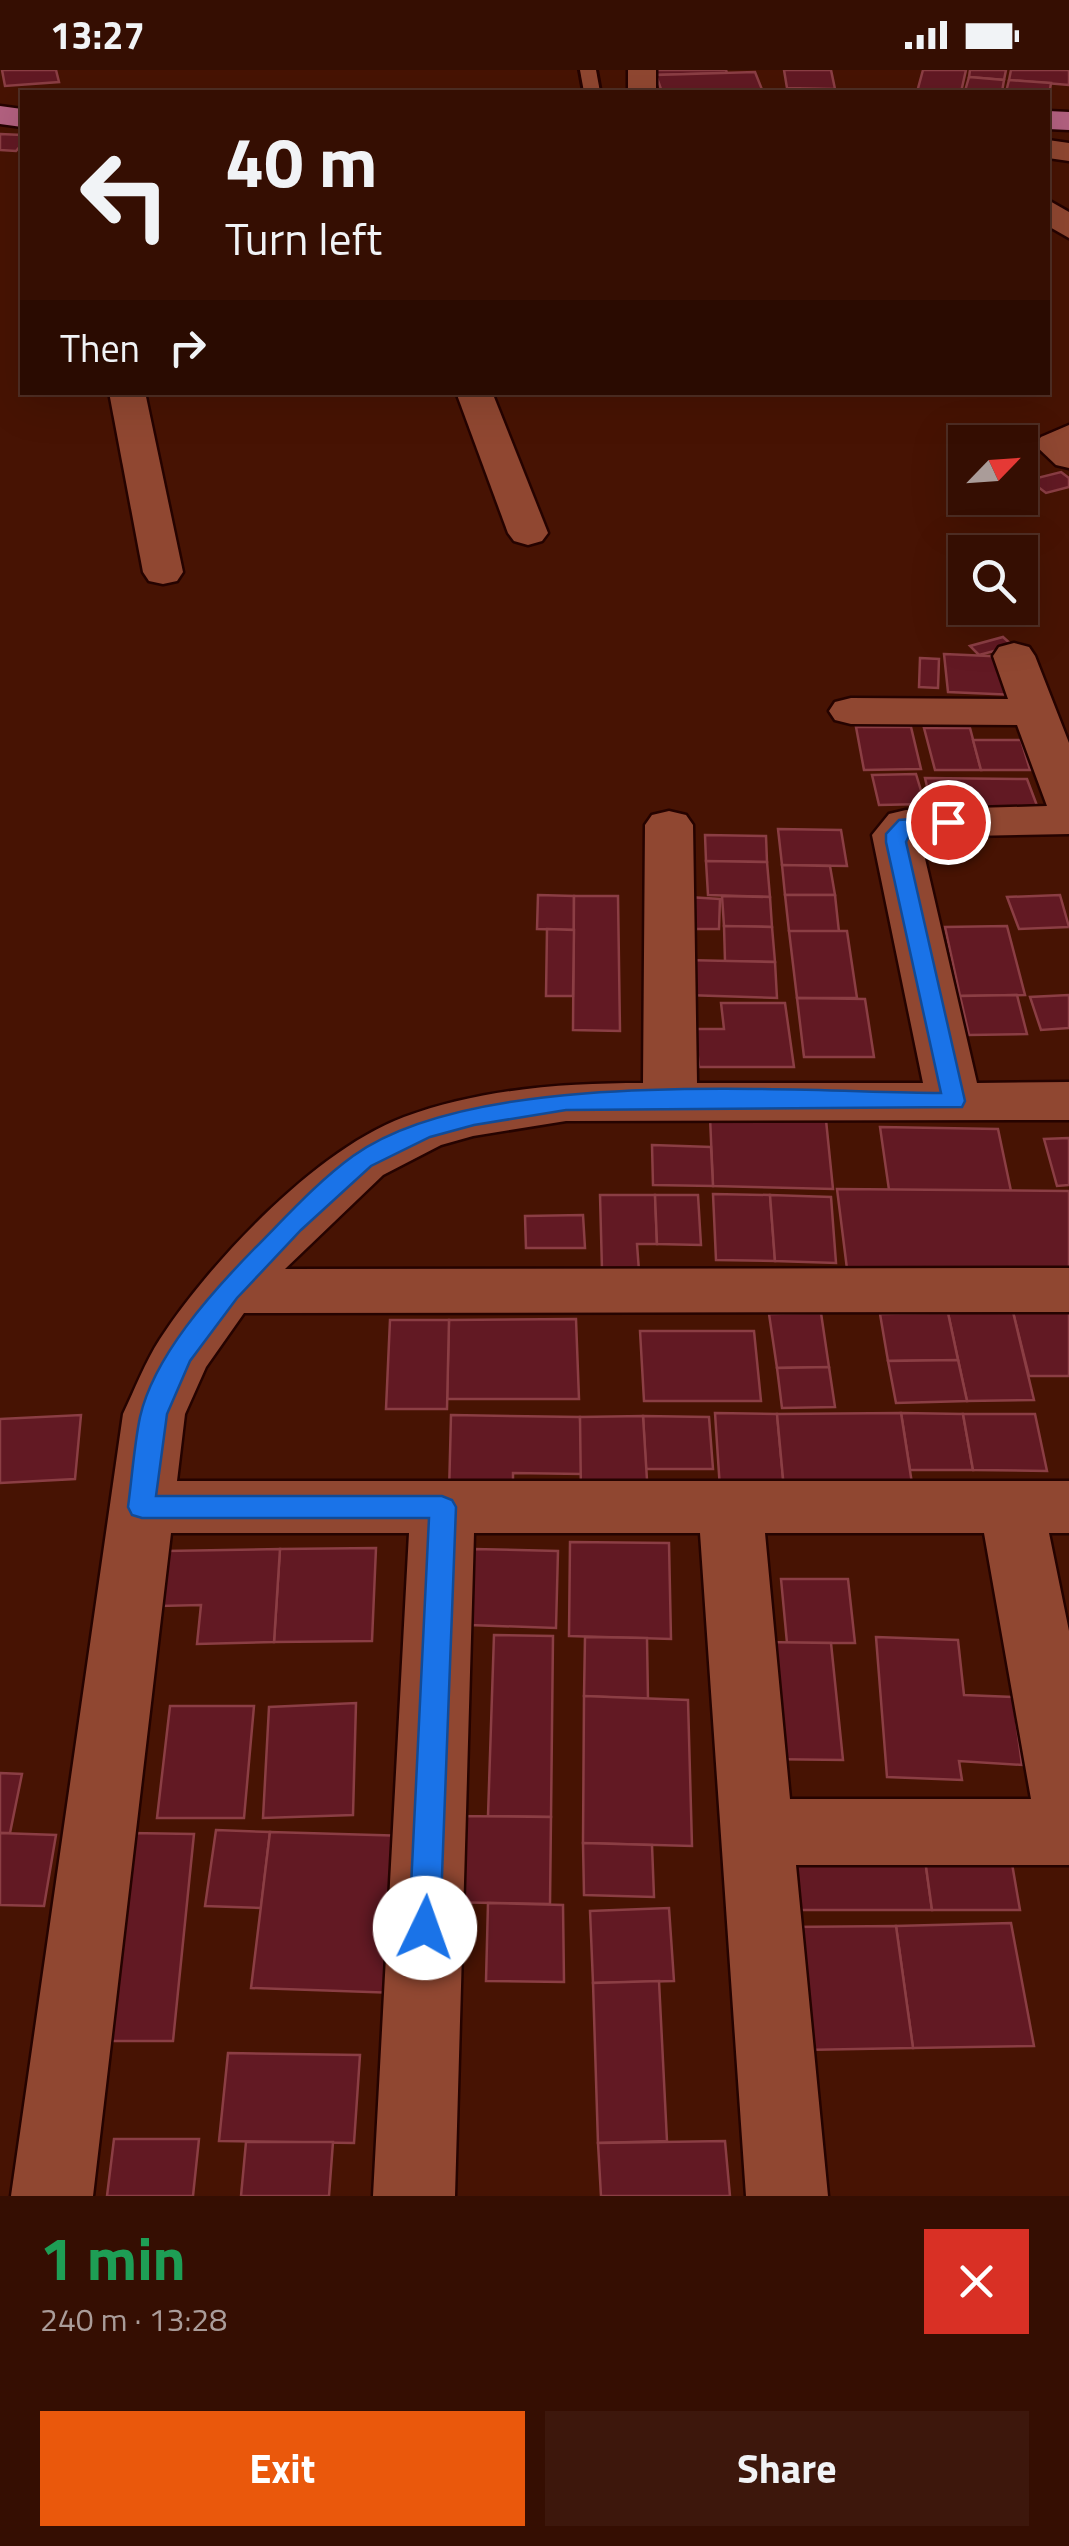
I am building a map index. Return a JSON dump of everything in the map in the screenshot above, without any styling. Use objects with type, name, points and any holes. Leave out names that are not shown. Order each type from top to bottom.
[{"type":"street","points":[[1050,212],[1069,228]]},
{"type":"street","points":[[128,395],[163,572]]},
{"type":"street","points":[[475,395],[528,533]]},
{"type":"street","points":[[1069,436],[1054,445],[1069,457]]},
{"type":"street","points":[[1014,656],[1069,804]]},
{"type":"street","points":[[852,711],[1034,712]]},
{"type":"street","points":[[954,1101],[896,834],[906,824],[918,822],[1069,820]]},
{"type":"street","points":[[669,824],[670,1099]]},
{"type":"street","points":[[52,2196],[154,1414],[180,1356],[228,1291],[362,1161],[422,1132],[474,1118],[566,1102],[670,1099],[1069,1101]]},
{"type":"street","points":[[228,1291],[1069,1290]]},
{"type":"street","points":[[142,1507],[1040,1507],[1069,1810]]},
{"type":"street","points":[[414,2196],[442,1507]]},
{"type":"street","points":[[730,1507],[787,2196]]},
{"type":"street","points":[[757,1832],[1069,1832]]},
{"type":"building","points":[[2,70],[56,70],[59,82],[5,86]]},
{"type":"building","points":[[655,70],[726,70],[727,73],[656,75]]},
{"type":"building","points":[[784,70],[831,70],[835,89],[787,88]]},
{"type":"building","points":[[923,70],[966,70],[961,90],[918,90]]},
{"type":"building","points":[[970,70],[1006,70],[1004,80],[969,77]]},
{"type":"building","points":[[1011,70],[1069,70],[1069,85],[1009,80]]},
{"type":"building","points":[[755,72],[762,90],[661,90],[656,75]]},
{"type":"building","points":[[969,77],[1004,80],[1002,90],[965,90]]},
{"type":"building","points":[[1009,80],[1051,83],[1050,90],[1006,90]]},
{"type":"building","points":[[0,134],[20,135],[16,151],[0,150]]},
{"type":"building","points":[[1061,472],[1069,478],[1069,487],[1046,493],[1038,487],[1038,478]]},
{"type":"building","points":[[1003,637],[1013,646],[979,655],[970,646]]},
{"type":"building","points":[[944,654],[1011,657],[1016,695],[948,692]]},
{"type":"building","points":[[920,658],[939,659],[938,688],[919,687]]},
{"type":"building","points":[[856,727],[911,727],[921,769],[864,770]]},
{"type":"building","points":[[924,728],[970,728],[981,770],[935,770]]},
{"type":"building","points":[[973,740],[1021,740],[1030,770],[981,770]]},
{"type":"building","points":[[916,774],[925,804],[879,805],[872,775]]},
{"type":"building","points":[[925,778],[1027,779],[1039,811],[932,808]]},
{"type":"building","points":[[778,829],[841,830],[847,866],[782,865]]},
{"type":"building","points":[[705,835],[766,836],[767,862],[706,861]]},
{"type":"building","points":[[706,861],[767,862],[770,897],[708,895]]},
{"type":"building","points":[[782,865],[830,866],[835,895],[785,895]]},
{"type":"building","points":[[538,895],[574,896],[574,930],[537,929]]},
{"type":"building","points":[[785,895],[835,895],[839,932],[789,931]]},
{"type":"building","points":[[1060,895],[1069,927],[1019,929],[1007,897]]},
{"type":"building","points":[[574,896],[618,896],[620,1031],[573,1030]]},
{"type":"building","points":[[722,896],[770,897],[772,927],[724,926]]},
{"type":"building","points":[[688,897],[720,899],[719,929],[688,929]]},
{"type":"building","points":[[724,926],[772,927],[775,962],[725,961]]},
{"type":"building","points":[[1007,926],[1025,995],[960,996],[945,927]]},
{"type":"building","points":[[547,929],[574,930],[573,996],[546,996]]},
{"type":"building","points":[[789,931],[847,931],[857,998],[797,998]]},
{"type":"building","points":[[685,960],[775,962],[777,998],[686,995]]},
{"type":"building","points":[[1017,995],[1027,1034],[969,1035],[960,996]]},
{"type":"building","points":[[1069,995],[1069,1028],[1041,1030],[1030,997]]},
{"type":"building","points":[[797,998],[865,999],[874,1057],[804,1057]]},
{"type":"building","points":[[721,1003],[785,1003],[794,1067],[699,1067],[695,1029],[724,1029]]},
{"type":"building","points":[[710,1117],[826,1120],[833,1189],[713,1186]]},
{"type":"building","points":[[880,1127],[998,1129],[1011,1191],[889,1190]]},
{"type":"building","points":[[1069,1138],[1069,1185],[1057,1186],[1044,1139]]},
{"type":"building","points":[[652,1145],[711,1147],[713,1186],[653,1185]]},
{"type":"building","points":[[837,1189],[1069,1191],[1069,1271],[847,1269]]},
{"type":"building","points":[[713,1194],[770,1195],[775,1261],[716,1260]]},
{"type":"building","points":[[600,1195],[655,1195],[657,1244],[637,1244],[639,1271],[602,1270]]},
{"type":"building","points":[[655,1195],[698,1195],[701,1245],[657,1244]]},
{"type":"building","points":[[770,1195],[831,1197],[836,1263],[775,1261]]},
{"type":"building","points":[[583,1215],[585,1248],[526,1248],[525,1216]]},
{"type":"building","points":[[1069,1311],[1069,1376],[1029,1376],[1013,1312]]},
{"type":"building","points":[[1013,1312],[1034,1400],[967,1401],[948,1313]]},
{"type":"building","points":[[821,1313],[829,1367],[777,1368],[769,1314]]},
{"type":"building","points":[[948,1313],[958,1360],[888,1361],[880,1314]]},
{"type":"building","points":[[576,1319],[579,1399],[447,1399],[449,1320]]},
{"type":"building","points":[[390,1320],[449,1320],[447,1409],[386,1409]]},
{"type":"building","points":[[640,1331],[754,1331],[761,1401],[644,1401]]},
{"type":"building","points":[[958,1360],[967,1401],[896,1403],[888,1361]]},
{"type":"building","points":[[829,1367],[835,1407],[782,1408],[777,1368]]},
{"type":"building","points":[[715,1413],[777,1414],[784,1489],[720,1489]]},
{"type":"building","points":[[901,1413],[963,1414],[973,1470],[910,1470]]},
{"type":"building","points":[[901,1413],[913,1490],[784,1489],[777,1414]]},
{"type":"building","points":[[963,1414],[1035,1414],[1047,1471],[973,1470]]},
{"type":"building","points":[[81,1415],[75,1479],[0,1483],[0,1419]]},
{"type":"building","points":[[451,1415],[580,1417],[582,1474],[513,1473],[513,1494],[449,1494]]},
{"type":"building","points":[[643,1416],[709,1417],[713,1469],[646,1469]]},
{"type":"building","points":[[643,1416],[648,1496],[581,1496],[580,1417]]},
{"type":"building","points":[[570,1542],[669,1543],[671,1639],[569,1636]]},
{"type":"building","points":[[376,1548],[372,1641],[274,1642],[280,1549]]},
{"type":"building","points":[[280,1549],[274,1642],[197,1644],[201,1605],[159,1606],[165,1551]]},
{"type":"building","points":[[473,1549],[558,1551],[556,1628],[469,1625]]},
{"type":"building","points":[[781,1579],[848,1579],[855,1643],[787,1643]]},
{"type":"building","points":[[494,1635],[553,1636],[551,1817],[488,1816]]},
{"type":"building","points":[[585,1637],[647,1638],[648,1699],[584,1696]]},
{"type":"building","points":[[876,1637],[958,1640],[964,1695],[1013,1697],[1022,1765],[959,1761],[962,1780],[887,1777]]},
{"type":"building","points":[[753,1642],[831,1643],[843,1760],[762,1759]]},
{"type":"building","points":[[584,1696],[688,1700],[692,1846],[583,1843]]},
{"type":"building","points":[[356,1703],[353,1815],[263,1818],[269,1707]]},
{"type":"building","points":[[170,1706],[254,1706],[244,1818],[157,1818]]},
{"type":"building","points":[[0,1773],[22,1774],[10,1833],[0,1833]]},
{"type":"building","points":[[442,1816],[551,1817],[550,1904],[438,1902]]},
{"type":"building","points":[[216,1830],[270,1832],[261,1908],[205,1906]]},
{"type":"building","points":[[270,1832],[409,1836],[397,1993],[251,1988]]},
{"type":"building","points":[[0,1833],[56,1835],[44,1906],[0,1905]]},
{"type":"building","points":[[129,1833],[194,1834],[173,2041],[104,2041]]},
{"type":"building","points":[[583,1843],[652,1845],[654,1897],[584,1895]]},
{"type":"building","points":[[776,1852],[924,1852],[932,1910],[780,1910]]},
{"type":"building","points":[[924,1852],[1010,1852],[1020,1910],[932,1910]]},
{"type":"building","points":[[488,1903],[563,1905],[564,1982],[486,1981]]},
{"type":"building","points":[[669,1908],[674,1981],[593,1983],[590,1911]]},
{"type":"building","points":[[1011,1923],[1034,2046],[913,2048],[896,1926]]},
{"type":"building","points":[[896,1926],[913,2048],[802,2050],[787,1927]]},
{"type":"building","points":[[659,1981],[667,2141],[598,2143],[593,1983]]},
{"type":"building","points":[[228,2053],[360,2055],[354,2143],[219,2141]]},
{"type":"building","points":[[114,2139],[199,2139],[193,2196],[107,2196]]},
{"type":"building","points":[[725,2141],[730,2196],[601,2196],[598,2143]]},
{"type":"building","points":[[246,2142],[333,2142],[329,2196],[241,2196]]},
{"type":"route","points":[[425,1928],[442,1507],[142,1507],[154,1414],[180,1356],[228,1291],[293,1224],[362,1161],[422,1132],[474,1118],[566,1102],[954,1101],[896,842],[896,834],[906,824],[948,822]]}]
